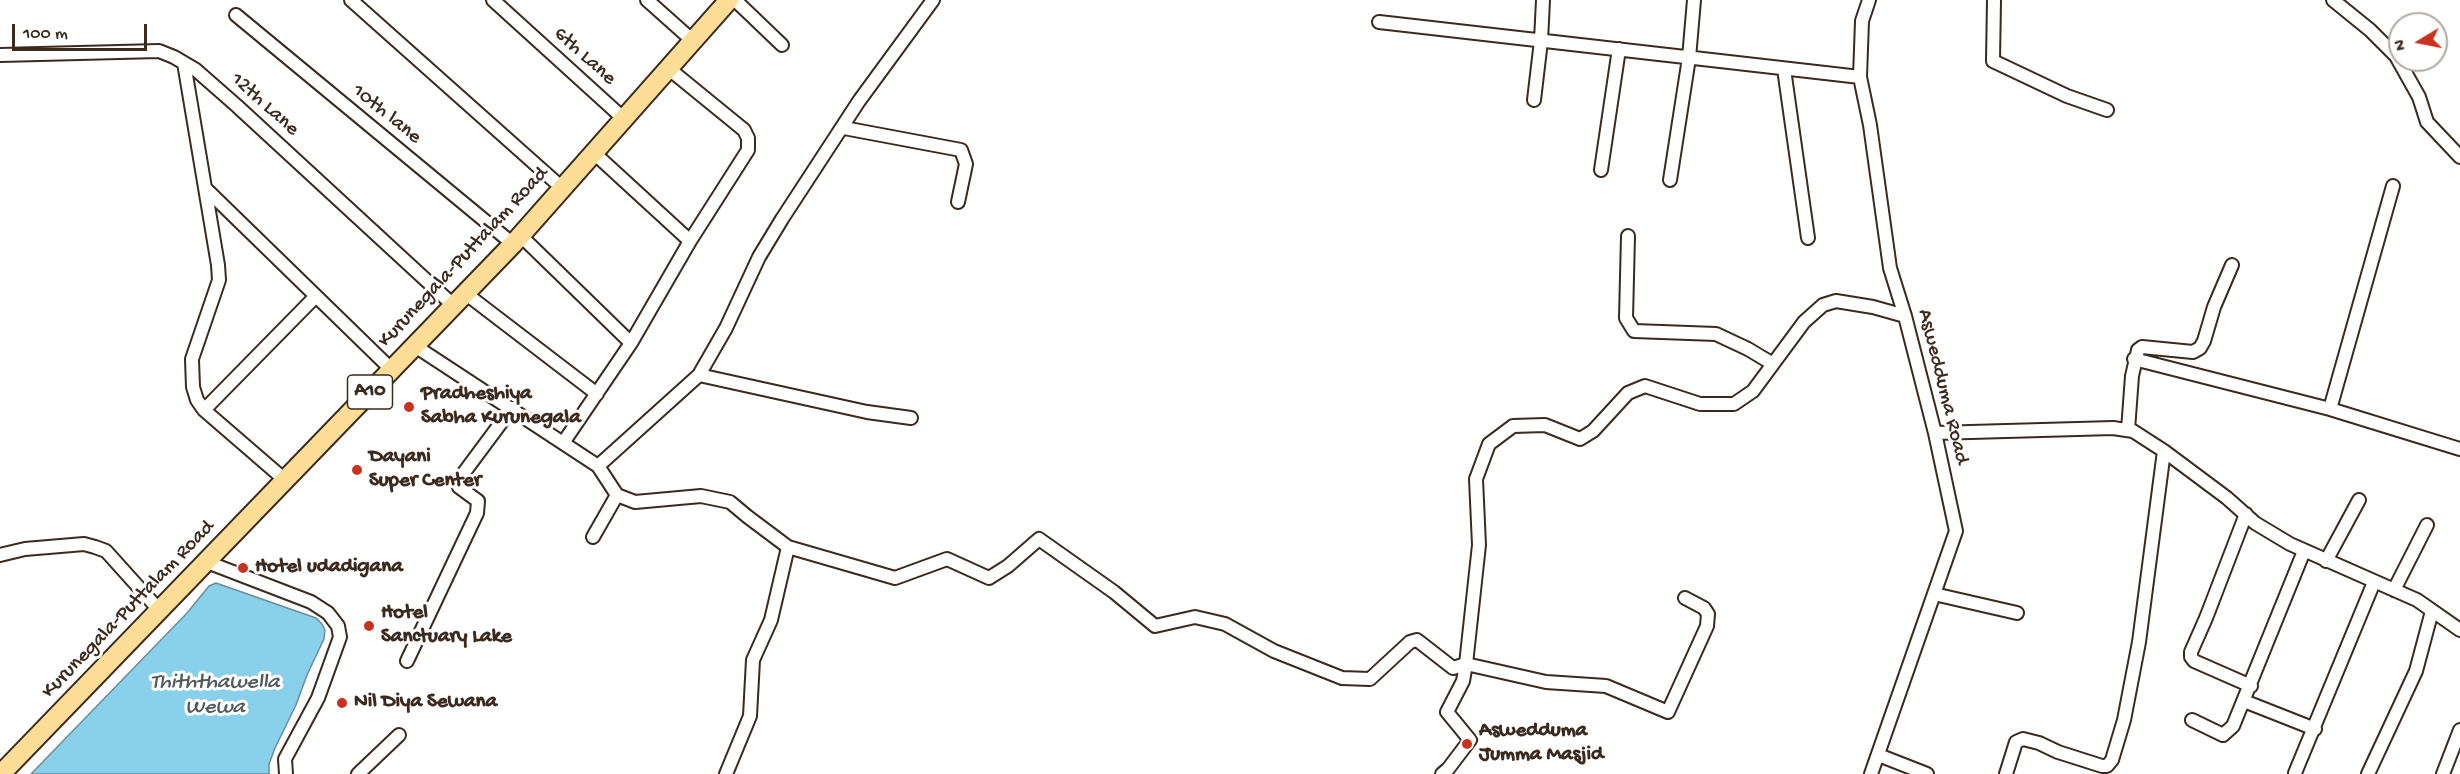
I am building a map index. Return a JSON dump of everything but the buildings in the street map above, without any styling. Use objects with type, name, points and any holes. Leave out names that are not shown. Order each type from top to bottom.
[{"type":"highway","name":"Kurunegala-Puttalam Road","points":[[1,774],[516,240],[729,0]]},
{"type":"street","points":[[351,0],[561,187]]},
{"type":"street","name":"6th Lane","points":[[493,0],[623,118]]},
{"type":"street","points":[[646,0],[693,42]]},
{"type":"street","points":[[735,0],[782,45]]},
{"type":"street","points":[[598,466],[699,375],[726,328],[759,257],[844,128],[859,101],[933,0]]},
{"type":"street","points":[[1534,100],[1541,41],[1542,0]]},
{"type":"street","points":[[1670,180],[1689,58],[1694,0]]},
{"type":"street","name":"Aswedduma Road","points":[[1869,0],[1862,21],[1860,77],[1870,125],[1890,268],[1905,316],[1935,434],[1956,531],[1871,774]]},
{"type":"street","points":[[1994,0],[1994,61],[2067,96],[2107,110]]},
{"type":"street","points":[[2333,0],[2370,30],[2396,56],[2419,97],[2427,122],[2460,157]]},
{"type":"street","name":"10th lane","points":[[236,15],[516,240],[631,343]]},
{"type":"street","points":[[1379,22],[1860,77]]},
{"type":"street","points":[[1601,170],[1619,49]]},
{"type":"street","name":"12th Lane","points":[[0,55],[159,51],[184,63],[196,70],[459,299],[597,394]]},
{"type":"street","points":[[184,63],[219,280],[192,359],[196,400],[204,410],[285,480]]},
{"type":"street","points":[[563,443],[631,343],[690,241],[748,150],[748,138],[744,130],[668,68]]},
{"type":"street","points":[[1784,69],[1809,238]]},
{"type":"street","points":[[844,128],[961,150],[966,164],[958,202]]},
{"type":"street","points":[[593,152],[690,241]]},
{"type":"street","points":[[2330,410],[2393,186]]},
{"type":"street","points":[[205,188],[392,370]]},
{"type":"street","points":[[1628,236],[1626,318],[1634,331],[1716,334],[1748,348],[1773,364]]},
{"type":"street","points":[[2128,430],[2134,359],[2142,347],[2193,352],[2200,348],[2232,265]]},
{"type":"street","points":[[204,410],[316,296]]},
{"type":"street","points":[[1442,774],[1470,740],[1447,712],[1464,681],[1479,545],[1476,479],[1489,444],[1513,426],[1545,425],[1580,439],[1593,431],[1628,393],[1645,386],[1700,404],[1734,404],[1753,391],[1804,322],[1823,305],[1836,301],[1873,307],[1905,316]]},
{"type":"street","points":[[415,346],[598,466],[617,495],[635,502],[701,496],[730,502],[788,547],[895,578],[947,558],[988,578],[1008,566],[1039,539],[1114,592],[1155,626],[1195,617],[1225,624],[1274,651],[1342,678],[1370,679],[1410,642],[1417,640],[1453,668],[1466,664],[1546,682],[1606,686],[1668,712],[1707,626],[1708,614],[1704,608],[1685,598]]},
{"type":"street","points":[[2134,359],[2330,410],[2460,449]]},
{"type":"street","points":[[699,375],[867,412],[911,418]]},
{"type":"street","points":[[407,661],[477,513],[478,501],[459,487],[457,482],[512,408]]},
{"type":"street","points":[[1935,434],[2113,428],[2128,430],[2164,451],[2264,528],[2326,561],[2417,600],[2458,626]]},
{"type":"street","points":[[2006,774],[2016,742],[2023,739],[2102,766],[2107,766],[2112,760],[2124,720],[2139,642],[2164,451]]},
{"type":"street","points":[[593,537],[617,495]]},
{"type":"street","points":[[2326,561],[2359,500]]},
{"type":"street","points":[[2246,514],[2191,657],[2194,662],[2251,686]]},
{"type":"street","points":[[2394,590],[2427,525]]},
{"type":"street","points":[[0,555],[37,548],[84,544],[95,547],[106,551],[160,611]]},
{"type":"street","points":[[726,774],[750,716],[753,660],[771,620],[788,547]]},
{"type":"street","points":[[2192,720],[2223,735],[2233,726],[2304,550]]},
{"type":"street","points":[[207,562],[311,602],[328,613],[338,626],[340,637],[318,698],[285,759],[286,774]]},
{"type":"street","points":[[2295,773],[2374,582]]},
{"type":"street","points":[[1934,594],[2017,613]]},
{"type":"street","points":[[2368,774],[2416,671],[2433,611]]},
{"type":"street","points":[[2244,701],[2315,729]]},
{"type":"street","points":[[2443,774],[2460,730]]},
{"type":"street","points":[[358,774],[399,735]]},
{"type":"street","points":[[1881,756],[1927,774]]},
{"type":"water","name":"Thiththawella Wewa","points":[[216,583],[316,618],[325,630],[324,639],[275,748],[269,764],[269,774],[31,774],[187,613],[209,586]]},
{"type":"place","name":"Pradheshiya Sabha Kurunegala","points":[[409,407]]},
{"type":"place","name":"Dayani Super Center","points":[[357,470]]},
{"type":"place","name":"Hotel udadigana","points":[[243,568]]},
{"type":"place","name":"Hotel Sanctuary Lake","points":[[369,626]]},
{"type":"place","name":"Nil Diya Sewana","points":[[342,703]]},
{"type":"place","name":"Aswedduma Jumma Masjid","points":[[1467,744]]}]
